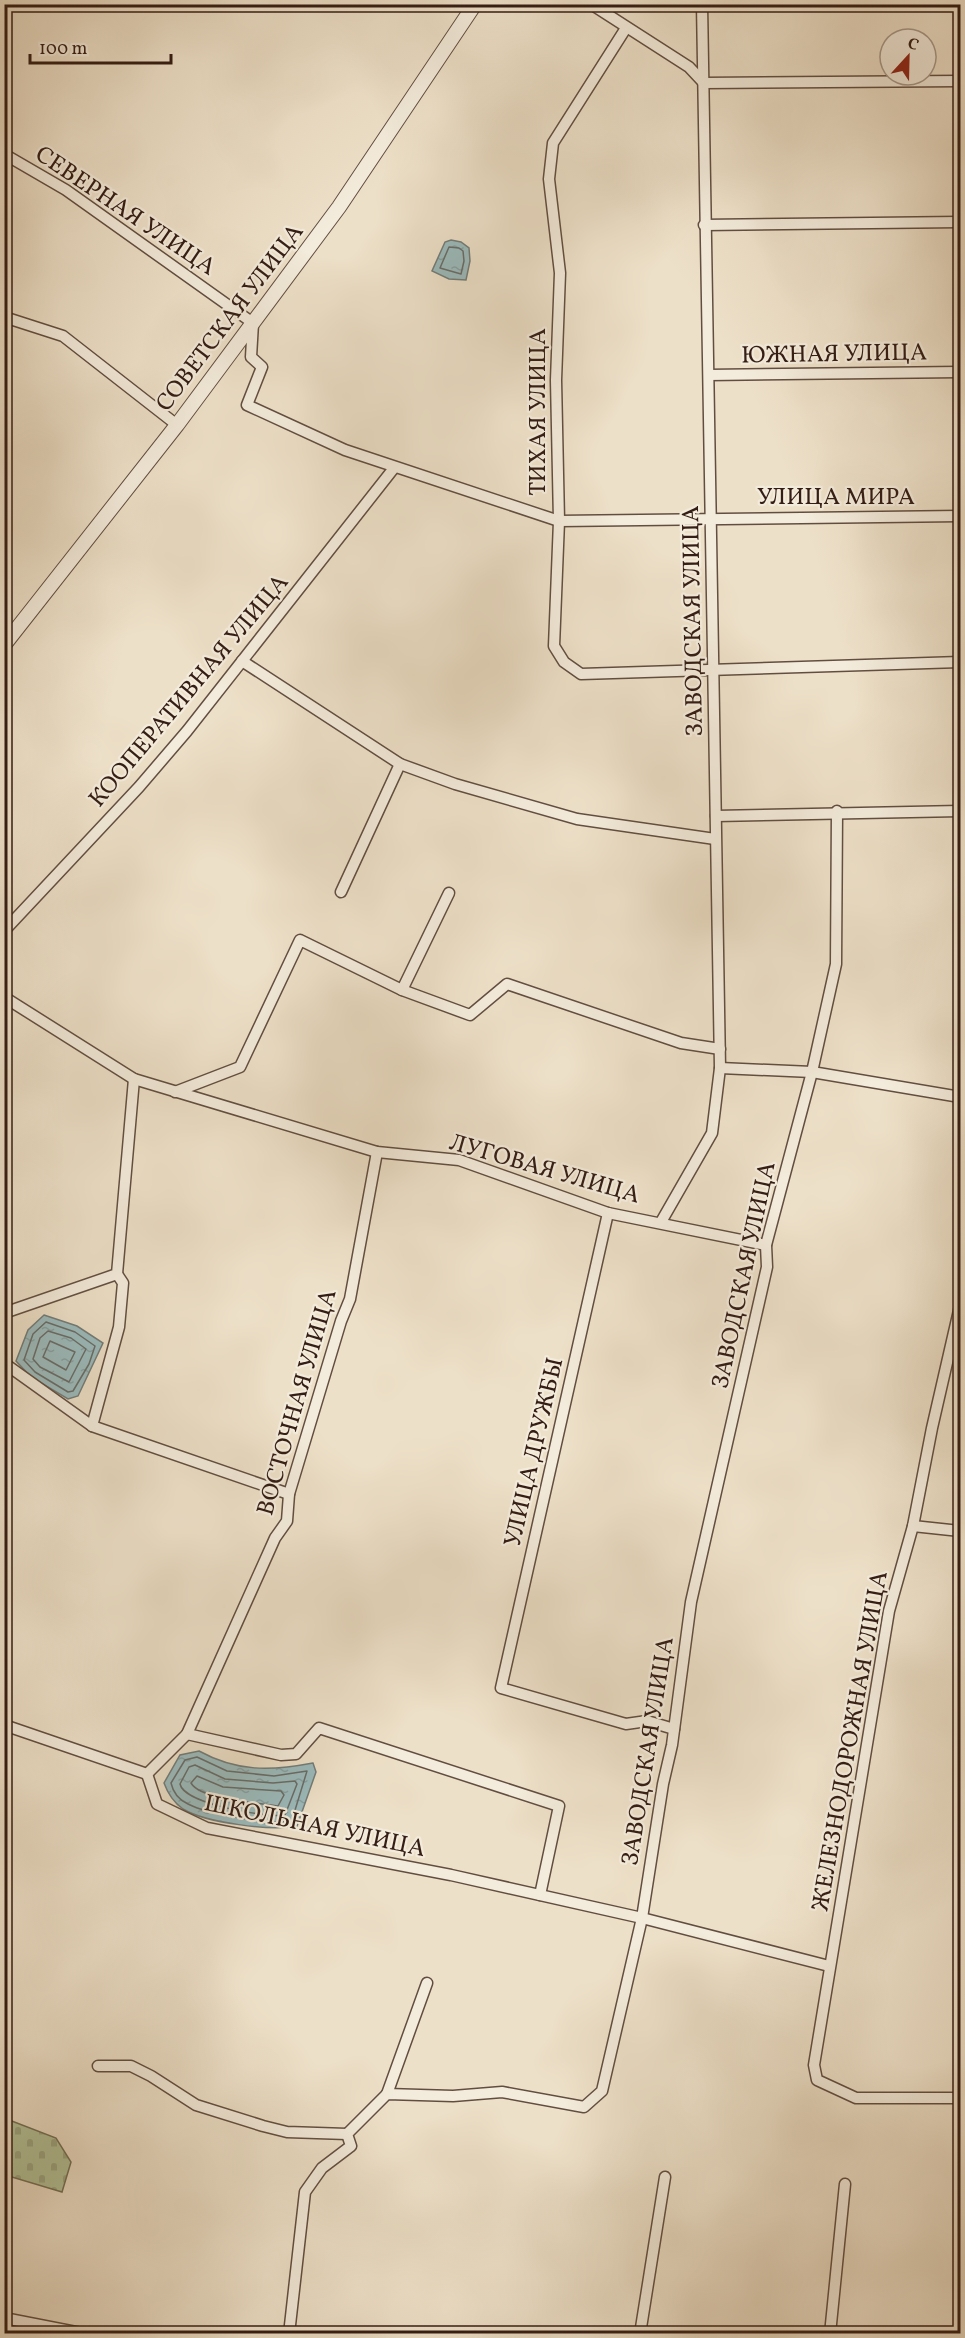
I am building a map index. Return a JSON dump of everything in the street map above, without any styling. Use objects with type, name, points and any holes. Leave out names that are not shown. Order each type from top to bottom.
[{"type":"street","name":"СОВЕТСКАЯ УЛИЦА","points":[[4,645],[177,425],[339,207],[475,4]]},
{"type":"street","points":[[591,4],[689,67],[704,83],[960,81]]},
{"type":"street","name":"ЗАВОДСКАЯ УЛИЦА","points":[[661,1222],[712,1134],[720,1068],[702,4]]},
{"type":"street","name":"ТИХАЯ УЛИЦА","points":[[626,28],[553,142],[549,179],[560,273],[556,380],[559,521],[554,646],[564,662],[581,674],[712,668],[960,662]]},
{"type":"street","name":"СЕВЕРНАЯ УЛИЦА","points":[[4,154],[66,190],[253,322]]},
{"type":"street","points":[[704,225],[960,222]]},
{"type":"street","points":[[4,317],[63,336],[177,425]]},
{"type":"street","points":[[253,322],[251,357],[262,367],[247,405],[343,449],[394,468],[559,521],[711,518]]},
{"type":"street","name":"ЮЖНАЯ УЛИЦА","points":[[709,375],[960,372]]},
{"type":"street","name":"КООПЕРАТИВНАЯ УЛИЦА","points":[[4,931],[139,787],[394,468]]},
{"type":"street","name":"УЛИЦА МИРА","points":[[711,518],[960,516]]},
{"type":"street","points":[[242,661],[400,764],[455,784],[577,819],[715,839]]},
{"type":"street","points":[[341,892],[400,764]]},
{"type":"street","points":[[716,816],[837,811],[960,811]]},
{"type":"street","name":"ЗАВОДСКАЯ УЛИЦА","points":[[387,2094],[453,2096],[502,2092],[584,2107],[602,2091],[642,1918],[674,1730],[691,1602],[767,1267],[766,1245],[812,1072],[836,964],[837,811]]},
{"type":"street","points":[[402,990],[449,894]]},
{"type":"street","points":[[175,1092],[240,1067],[300,940],[402,990],[470,1015],[507,984],[681,1043],[720,1049]]},
{"type":"street","name":"ЛУГОВАЯ УЛИЦА","points":[[4,997],[134,1079],[377,1152],[459,1160],[608,1213],[766,1245]]},
{"type":"street","points":[[720,1068],[812,1072],[960,1097]]},
{"type":"street","points":[[92,1426],[119,1327],[123,1282],[117,1274],[134,1079]]},
{"type":"street","name":"ВОСТОЧНАЯ УЛИЦА","points":[[147,1774],[187,1734],[275,1538],[287,1521],[289,1494],[327,1366],[350,1299],[377,1152]]},
{"type":"street","name":"УЛИЦА ДРУЖБЫ","points":[[608,1213],[501,1688],[626,1724],[647,1721],[674,1730]]},
{"type":"street","points":[[4,1313],[117,1274]]},
{"type":"street","name":"ЖЕЛЕЗНОДОРОЖНАЯ УЛИЦА","points":[[960,1306],[932,1428],[913,1526],[889,1611],[814,2066],[817,2080],[856,2098],[960,2098]]},
{"type":"street","points":[[4,1363],[92,1426],[289,1494]]},
{"type":"street","points":[[913,1526],[960,1531]]},
{"type":"street","points":[[4,1725],[147,1774]]},
{"type":"street","points":[[187,1734],[281,1755],[296,1754],[319,1728],[559,1806],[540,1895]]},
{"type":"street","name":"ШКОЛЬНАЯ УЛИЦА","points":[[147,1774],[157,1804],[207,1828],[540,1895],[642,1918],[829,1966]]},
{"type":"street","points":[[98,2066],[131,2066],[196,2105],[263,2126],[287,2132],[347,2134],[387,2094],[427,1983]]},
{"type":"street","points":[[289,2334],[305,2192],[322,2168],[351,2146],[347,2134]]},
{"type":"street","points":[[640,2334],[665,2177]]},
{"type":"street","points":[[830,2334],[845,2184]]},
{"type":"street","points":[[4,2318],[86,2334]]},
{"type":"green space","points":[[4,2118],[56,2138],[71,2162],[62,2192],[5,2175]]},
{"type":"water","points":[[451,240],[461,242],[469,248],[470,261],[466,280],[449,279],[432,271],[445,242]]},
{"type":"water","points":[[44,1315],[77,1326],[103,1343],[78,1396],[68,1399],[31,1377],[16,1361],[28,1330]]},
{"type":"water","points":[[199,1751],[227,1763],[254,1768],[313,1763],[316,1772],[297,1826],[239,1825],[193,1814],[179,1806],[171,1798],[164,1783],[180,1755]]}]
